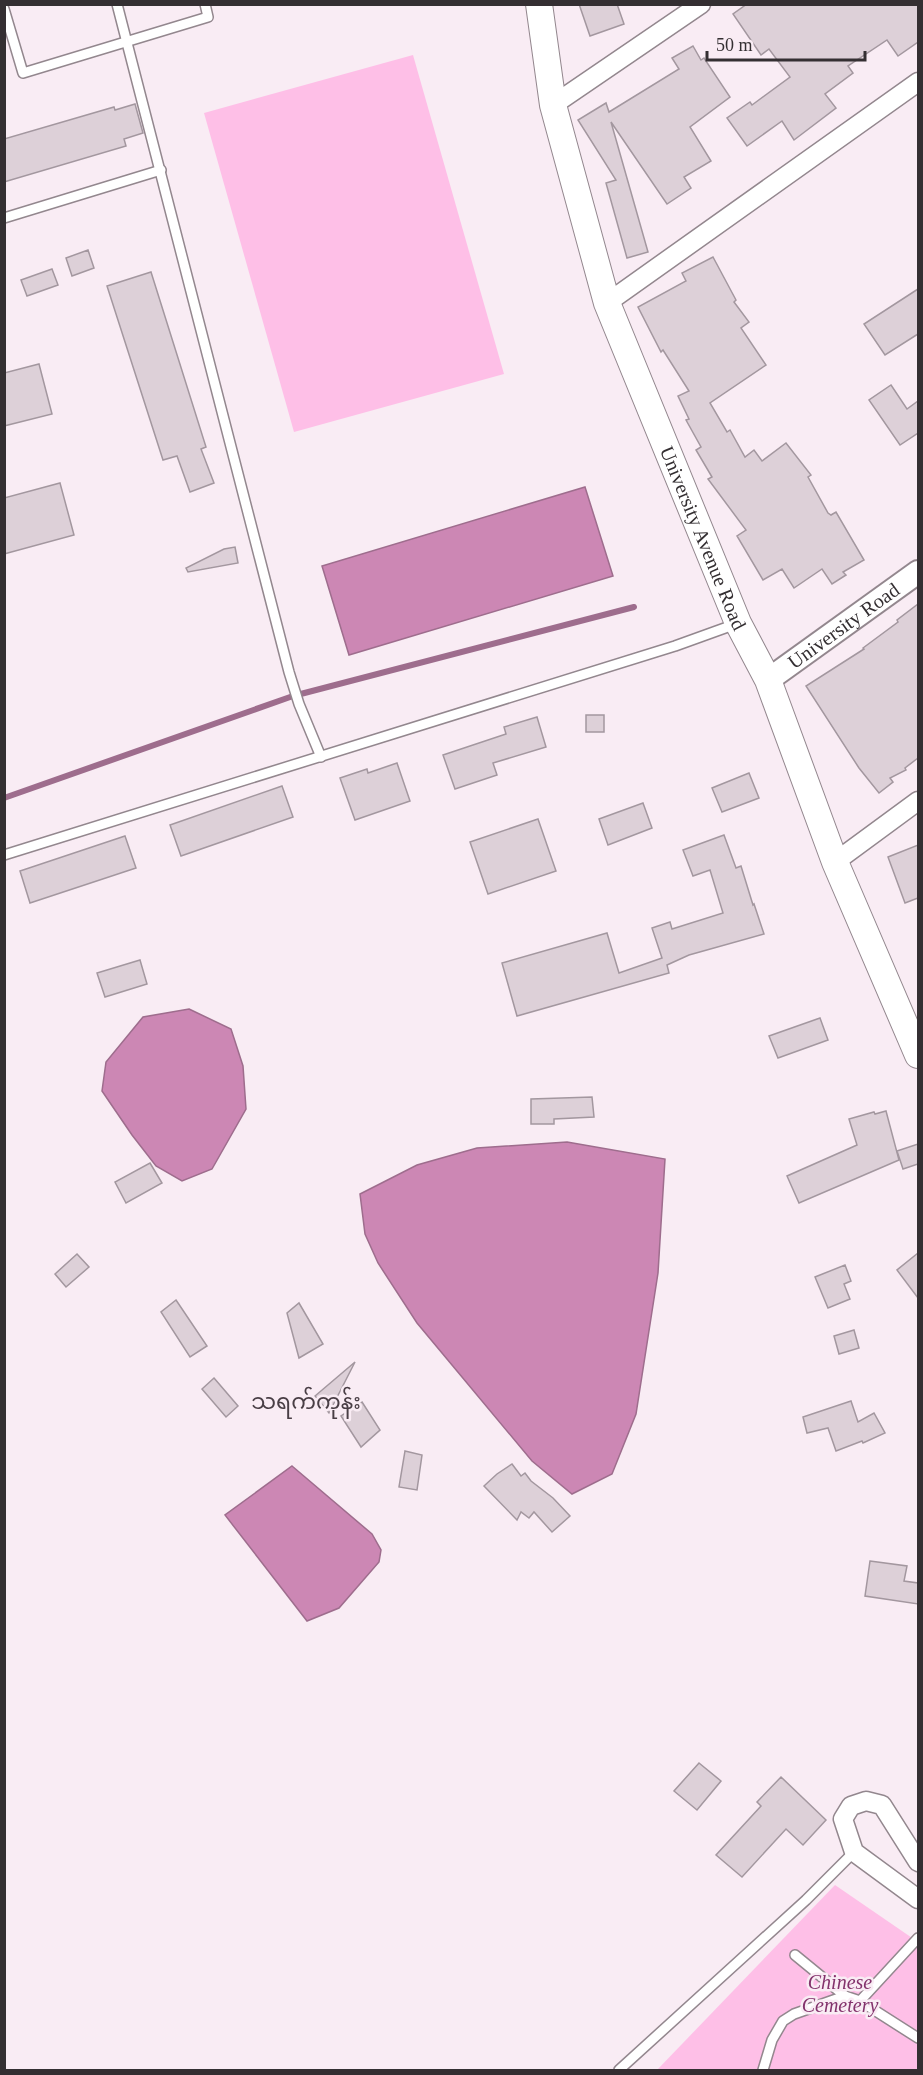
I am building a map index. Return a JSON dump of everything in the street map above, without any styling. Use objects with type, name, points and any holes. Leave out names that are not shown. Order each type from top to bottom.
[{"type":"main road","name":"University Avenue Road","points":[[539,4],[553,105],[607,303],[738,624],[768,680],[835,862],[917,1045]]},
{"type":"street","points":[[553,105],[701,4]]},
{"type":"street","points":[[607,303],[918,82]]},
{"type":"street","name":"University Road","points":[[768,680],[918,572]]},
{"type":"street","points":[[835,862],[918,801]]},
{"type":"street","points":[[918,1862],[882,1805],[866,1801],[851,1806],[843,1820],[854,1852],[918,1899]]},
{"type":"lane","points":[[117,4],[289,672],[299,704],[321,757]]},
{"type":"lane","points":[[4,9],[23,73],[208,17],[205,4]]},
{"type":"lane","points":[[4,218],[161,170]]},
{"type":"lane","points":[[4,855],[675,646],[738,624]]},
{"type":"lane","points":[[619,2070],[806,1900],[854,1852]]},
{"type":"lane","points":[[860,2001],[918,1938]]},
{"type":"lane","points":[[795,1955],[845,1996],[860,2001],[918,2038]]},
{"type":"lane","points":[[763,2070],[772,2040],[783,2021],[794,2014],[845,1996]]},
{"type":"green space","points":[[413,55],[504,374],[294,432],[204,113]]},
{"type":"green space","name":"Chinese Cemetery","points":[[835,1885],[918,1942],[918,2070],[657,2070]]},
{"type":"shaded area","points":[[585,487],[613,576],[349,655],[322,566]]},
{"type":"shaded area","points":[[189,1009],[231,1029],[243,1066],[246,1109],[212,1169],[182,1181],[156,1166],[102,1091],[106,1062],[143,1017]]},
{"type":"shaded area","points":[[567,1142],[665,1159],[658,1273],[636,1414],[612,1474],[572,1494],[532,1461],[417,1323],[378,1263],[365,1234],[360,1194],[417,1165],[477,1148]]},
{"type":"shaded area","points":[[292,1466],[372,1534],[381,1550],[379,1562],[339,1608],[307,1621],[225,1515]]},
{"type":"building","points":[[579,4],[617,4],[624,24],[590,36]]},
{"type":"building","points":[[747,4],[918,4],[918,42],[898,56],[887,40],[848,66],[853,73],[825,94],[836,108],[794,140],[782,121],[747,146],[727,118],[750,102],[752,105],[790,77],[769,49],[761,55],[733,14]]},
{"type":"building","points":[[693,46],[701,60],[704,58],[730,97],[690,127],[711,161],[684,177],[691,188],[667,204],[611,122],[648,252],[627,258],[606,183],[616,180],[578,120],[606,103],[609,112],[679,69],[672,58]]},
{"type":"building","points":[[135,104],[143,133],[124,139],[126,146],[4,182],[4,139],[114,107],[115,110]]},
{"type":"building","points":[[88,250],[94,268],[72,276],[66,258]]},
{"type":"building","points":[[713,257],[736,300],[734,302],[749,322],[741,328],[766,365],[710,403],[727,432],[730,430],[745,457],[754,450],[762,461],[786,443],[811,475],[808,477],[828,513],[831,515],[836,512],[864,560],[843,572],[846,575],[832,584],[822,569],[794,588],[782,569],[763,580],[737,536],[746,530],[708,479],[712,477],[696,450],[701,447],[686,420],[689,419],[678,396],[689,391],[663,350],[661,352],[638,307],[686,281],[682,273]]},
{"type":"building","points":[[52,269],[58,285],[27,296],[21,280]]},
{"type":"building","points":[[151,272],[206,447],[201,449],[214,483],[190,492],[177,456],[163,460],[107,286]]},
{"type":"building","points":[[918,289],[918,334],[885,355],[864,324]]},
{"type":"building","points":[[39,364],[52,414],[4,426],[4,373]]},
{"type":"building","points":[[891,385],[907,409],[918,401],[918,433],[900,445],[869,400]]},
{"type":"building","points":[[60,483],[74,535],[4,554],[4,498]]},
{"type":"building","points":[[235,547],[238,563],[188,572],[186,568],[224,549]]},
{"type":"building","points":[[918,604],[918,758],[905,768],[906,770],[890,778],[893,782],[879,793],[859,768],[806,686],[864,649]]},
{"type":"building","points":[[586,715],[604,715],[604,732],[586,732]]},
{"type":"building","points":[[537,717],[546,747],[493,763],[497,775],[455,789],[443,755],[506,734],[504,727]]},
{"type":"building","points":[[397,763],[410,801],[355,820],[340,778],[367,769],[368,773]]},
{"type":"building","points":[[749,773],[759,798],[722,812],[712,788]]},
{"type":"building","points":[[282,786],[293,817],[181,856],[170,825]]},
{"type":"building","points":[[643,803],[652,828],[608,845],[599,819]]},
{"type":"building","points":[[538,819],[556,871],[488,894],[470,842]]},
{"type":"building","points":[[724,835],[736,868],[741,866],[764,934],[689,955],[667,965],[669,973],[517,1016],[502,963],[607,933],[619,973],[662,958],[652,928],[670,922],[672,929],[723,913],[710,870],[693,876],[683,850]]},
{"type":"building","points":[[125,836],[136,868],[30,903],[20,871]]},
{"type":"building","points":[[918,845],[918,898],[905,903],[888,857]]},
{"type":"building","points":[[140,960],[147,984],[105,997],[97,973]]},
{"type":"building","points":[[820,1018],[828,1040],[778,1058],[769,1036]]},
{"type":"building","points":[[592,1097],[594,1117],[554,1119],[554,1124],[531,1124],[531,1099]]},
{"type":"building","points":[[886,1111],[899,1160],[799,1203],[787,1176],[857,1145],[849,1119]]},
{"type":"building","points":[[918,1144],[918,1164],[903,1169],[897,1151]]},
{"type":"building","points":[[150,1163],[162,1183],[126,1203],[115,1182]]},
{"type":"building","points":[[918,1253],[918,1298],[897,1270]]},
{"type":"building","points":[[77,1254],[89,1267],[66,1287],[55,1274]]},
{"type":"building","points":[[845,1265],[851,1281],[844,1284],[850,1299],[828,1308],[815,1277]]},
{"type":"building","points":[[176,1300],[207,1346],[190,1357],[161,1312]]},
{"type":"building","points":[[299,1303],[323,1344],[299,1358],[287,1313]]},
{"type":"building","points":[[854,1330],[859,1348],[839,1354],[834,1336]]},
{"type":"building","points":[[355,1362],[329,1413],[315,1396]]},
{"type":"building","points":[[214,1378],[238,1406],[226,1417],[202,1389]]},
{"type":"building","points":[[851,1401],[858,1422],[874,1413],[885,1433],[863,1443],[862,1441],[836,1451],[828,1428],[807,1433],[803,1417]]},
{"type":"building","points":[[362,1402],[380,1430],[361,1447],[341,1416]]},
{"type":"building","points":[[405,1451],[422,1455],[417,1490],[399,1487]]},
{"type":"building","points":[[512,1464],[521,1476],[525,1473],[570,1516],[552,1532],[534,1512],[529,1518],[521,1512],[517,1520],[484,1486]]},
{"type":"building","points":[[870,1561],[907,1566],[904,1581],[918,1583],[918,1604],[865,1596]]},
{"type":"building","points":[[699,1763],[721,1781],[697,1810],[674,1791]]},
{"type":"building","points":[[781,1777],[826,1820],[803,1845],[786,1829],[742,1877],[716,1855],[761,1806],[757,1802]]},
{"type":"waterway","points":[[4,798],[293,696],[634,607]]},
{"type":"district","name":"သရက်ကုန်း","points":[[306,1401]]}]
